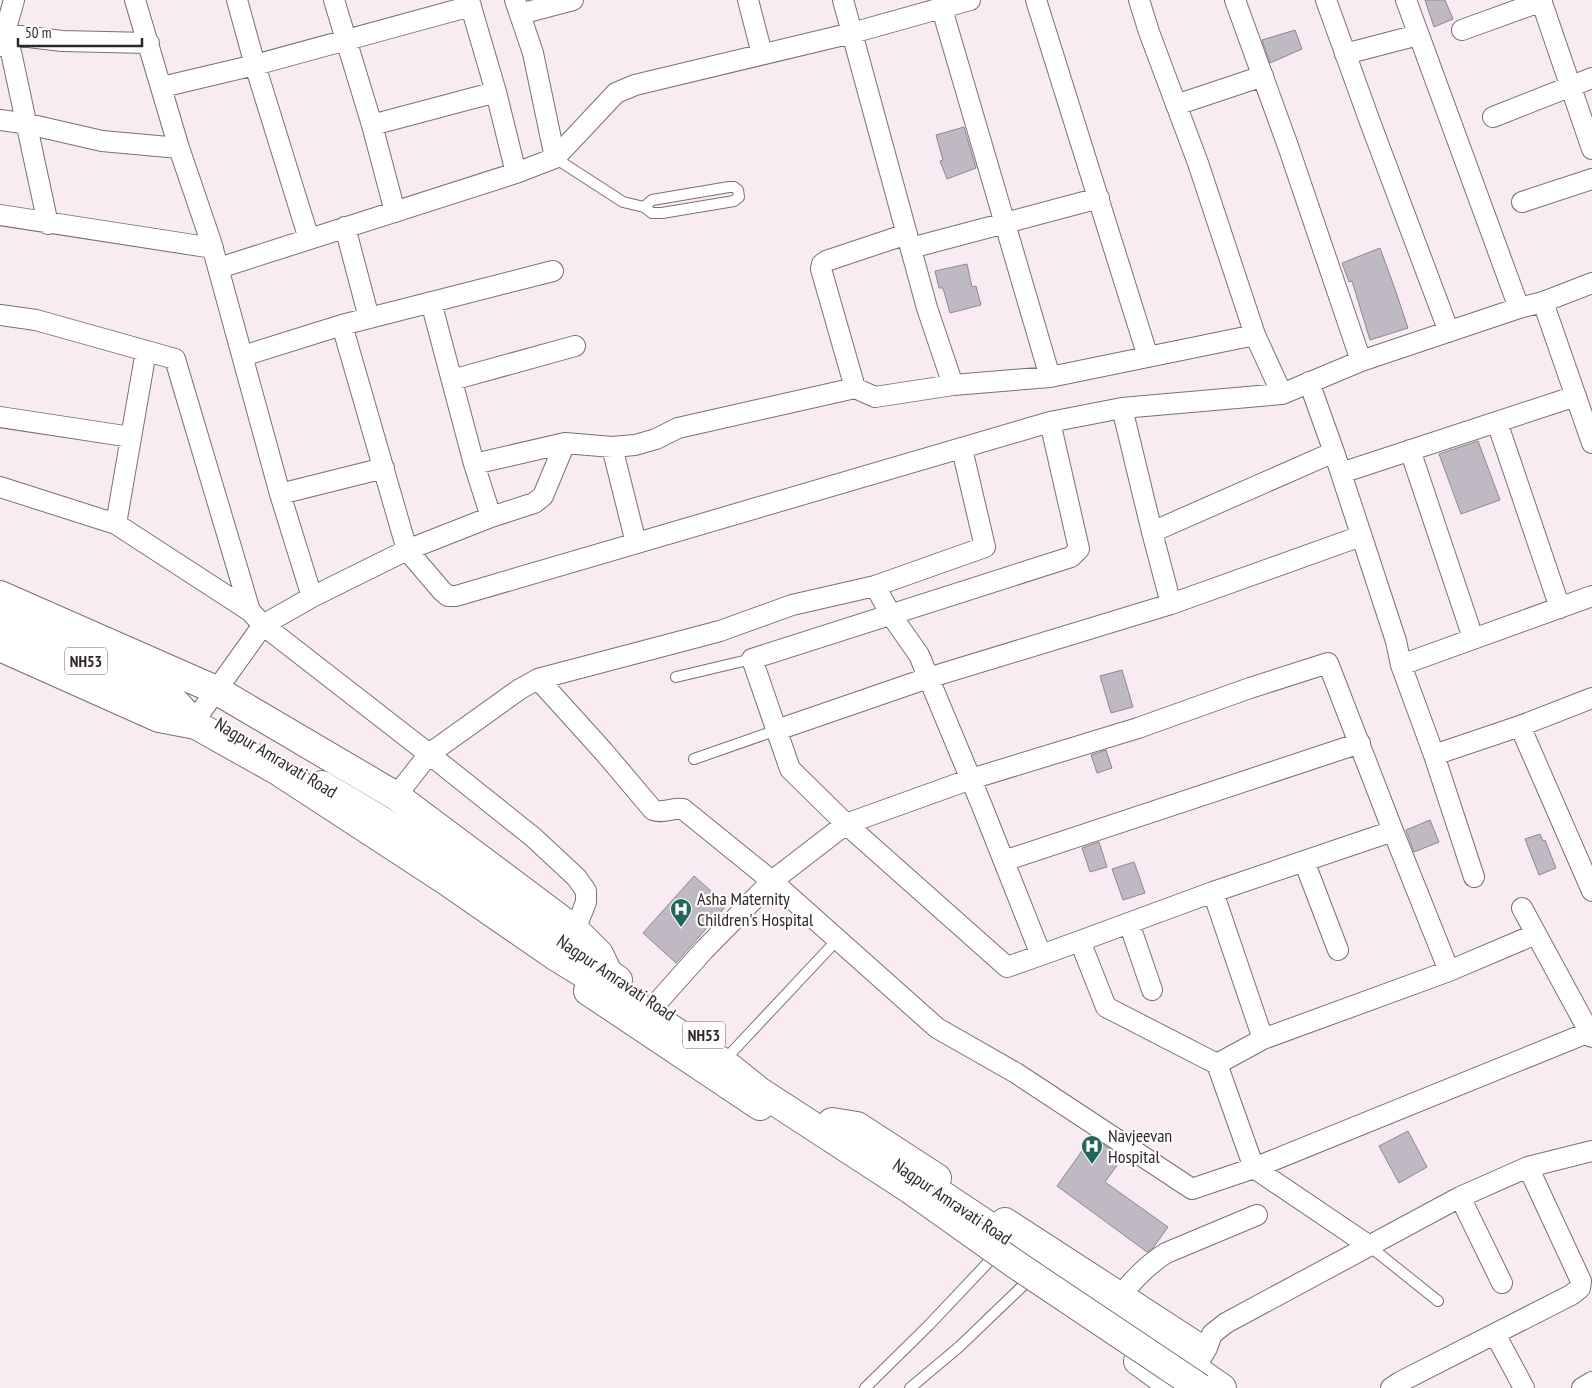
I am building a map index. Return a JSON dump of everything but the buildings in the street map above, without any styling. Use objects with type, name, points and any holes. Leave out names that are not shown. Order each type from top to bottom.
[{"type":"main road","points":[[0,595],[216,690],[396,796],[575,930],[599,954],[608,973]]},
{"type":"main road","name":"Nagpur Amravati Road","points":[[0,622],[166,709],[992,1260],[1024,1285],[1125,1351],[1175,1388]]},
{"type":"main road","name":"Nagpur Amravati Road","points":[[0,646],[166,709],[198,719],[376,817],[496,895],[655,1005],[732,1052],[767,1080],[1013,1235],[1049,1260],[1195,1374],[1222,1388]]},
{"type":"main road","points":[[198,719],[445,880],[555,956],[724,1063],[759,1092],[912,1190],[1015,1264],[1078,1305],[1195,1374],[1197,1348],[1193,1344],[1120,1296],[1049,1260]]},
{"type":"street","points":[[2,41],[14,0]]},
{"type":"street","points":[[135,0],[179,148],[219,268],[280,494],[312,597]]},
{"type":"street","points":[[237,0],[254,64],[309,239]]},
{"type":"street","points":[[334,0],[396,212]]},
{"type":"street","points":[[556,158],[532,53],[518,7],[573,0]]},
{"type":"street","points":[[748,0],[762,54]]},
{"type":"street","points":[[843,0],[927,308],[953,385]]},
{"type":"street","points":[[219,268],[516,173],[556,158],[616,94],[635,84],[852,33],[970,0]]},
{"type":"street","points":[[1036,0],[1148,357]]},
{"type":"street","points":[[1139,0],[1198,163],[1255,335],[1282,394]]},
{"type":"street","points":[[1235,0],[1361,361]]},
{"type":"street","points":[[1326,0],[1449,332]]},
{"type":"street","points":[[1406,0],[1519,308]]},
{"type":"street","points":[[1462,30],[1541,0],[1592,148]]},
{"type":"street","points":[[162,87],[254,64],[470,3],[496,92],[516,173]]},
{"type":"street","points":[[942,9],[1050,376]]},
{"type":"street","points":[[1345,54],[1418,35]]},
{"type":"street","points":[[2,41],[149,43]]},
{"type":"street","points":[[2,41],[8,44],[11,52],[48,224]]},
{"type":"street","points":[[1176,105],[1263,76]]},
{"type":"street","points":[[1493,117],[1592,78]]},
{"type":"street","points":[[372,125],[496,92]]},
{"type":"street","points":[[0,120],[28,124],[102,141],[179,148]]},
{"type":"street","points":[[1522,202],[1592,179]]},
{"type":"street","points":[[855,388],[821,269],[822,264],[826,261],[909,241],[1005,223],[1099,198]]},
{"type":"street","points":[[0,215],[48,224],[213,248]]},
{"type":"street","points":[[345,227],[369,318]]},
{"type":"street","points":[[243,356],[342,325],[553,270]]},
{"type":"street","points":[[342,325],[407,550],[448,596],[456,596],[1050,422],[1122,408],[1282,394],[1361,361],[1519,308],[1543,302],[1592,283]]},
{"type":"street","points":[[431,302],[474,464],[491,517]]},
{"type":"street","points":[[1543,302],[1592,443]]},
{"type":"street","points":[[0,315],[36,320],[175,359],[257,618]]},
{"type":"street","points":[[474,464],[565,443],[612,447],[636,445],[656,439],[678,428],[855,388],[875,397],[953,385],[1050,376],[1255,335]]},
{"type":"street","points":[[452,380],[575,346]]},
{"type":"street","points":[[116,524],[146,351]]},
{"type":"street","points":[[1309,382],[1396,641],[1400,665],[1434,755],[1474,877]]},
{"type":"street","points":[[1341,473],[1576,396]]},
{"type":"street","points":[[1122,408],[1171,604]]},
{"type":"street","points":[[0,417],[131,437]]},
{"type":"street","points":[[1050,422],[1079,549],[1076,554],[752,659],[790,769],[846,824],[1007,967],[1213,892],[1392,831]]},
{"type":"street","points":[[1497,422],[1560,608]]},
{"type":"street","points":[[198,719],[257,618],[312,597],[407,550],[491,517],[534,503],[543,496],[565,443]]},
{"type":"street","points":[[612,447],[636,543]]},
{"type":"street","points":[[396,796],[429,754],[538,678],[720,632],[792,605],[874,586],[985,547],[962,448]]},
{"type":"street","points":[[1410,450],[1473,638]]},
{"type":"street","points":[[1152,532],[1334,452]]},
{"type":"street","points":[[280,494],[384,468]]},
{"type":"street","points":[[0,487],[116,524],[257,618],[533,837],[577,878],[586,892],[586,902],[575,930]]},
{"type":"street","points":[[777,730],[928,678],[1171,604],[1362,536]]},
{"type":"street","points":[[874,586],[919,656],[971,779],[1041,955]]},
{"type":"street","points":[[1400,665],[1592,596]]},
{"type":"street","points":[[655,1005],[704,950],[772,881],[846,824],[971,779],[1138,728],[1250,688],[1328,663],[1392,831],[1449,971]]},
{"type":"street","points":[[538,678],[653,810],[658,812],[683,809],[772,881],[937,1028],[1016,1073],[1192,1190],[1254,1168],[1591,1034],[1522,908]]},
{"type":"street","points":[[1434,755],[1520,726],[1592,698]]},
{"type":"street","points":[[1520,726],[1592,892]]},
{"type":"street","points":[[1004,861],[1360,743]]},
{"type":"street","points":[[1304,861],[1338,950]]},
{"type":"street","points":[[1213,892],[1263,1039]]},
{"type":"street","points":[[1129,923],[1152,990]]},
{"type":"street","points":[[1217,1064],[1263,1039],[1449,971],[1536,934]]},
{"type":"street","points":[[1080,941],[1106,1007],[1217,1064],[1254,1168],[1368,1245]]},
{"type":"street","points":[[1195,1374],[1212,1334],[1226,1323],[1460,1197],[1528,1167],[1592,1150]]},
{"type":"street","points":[[1391,1388],[1571,1295],[1580,1288],[1581,1281],[1528,1167]]},
{"type":"street","points":[[1460,1197],[1502,1283]]},
{"type":"street","points":[[1120,1296],[1138,1274],[1166,1253],[1258,1215]]},
{"type":"street","points":[[1495,1334],[1524,1388]]},
{"type":"street","points":[[1582,1388],[1592,1382]]},
{"type":"lane","points":[[556,158],[623,202],[644,207],[652,213],[662,213],[734,200],[738,197],[738,190],[734,187],[729,187],[652,200],[644,207]]},
{"type":"lane","points":[[676,676],[752,659]]},
{"type":"lane","points":[[694,759],[777,730]]},
{"type":"lane","points":[[732,1052],[837,940]]},
{"type":"lane","points":[[865,1388],[992,1260],[1013,1235]]},
{"type":"lane","points":[[1368,1245],[1438,1301]]},
{"type":"lane","points":[[910,1388],[959,1347],[1049,1260]]},
{"type":"place","name":"Asha Maternity Children's Hospital","points":[[681,928]]},
{"type":"place","name":"Navjeevan Hospital","points":[[1092,1165]]}]
